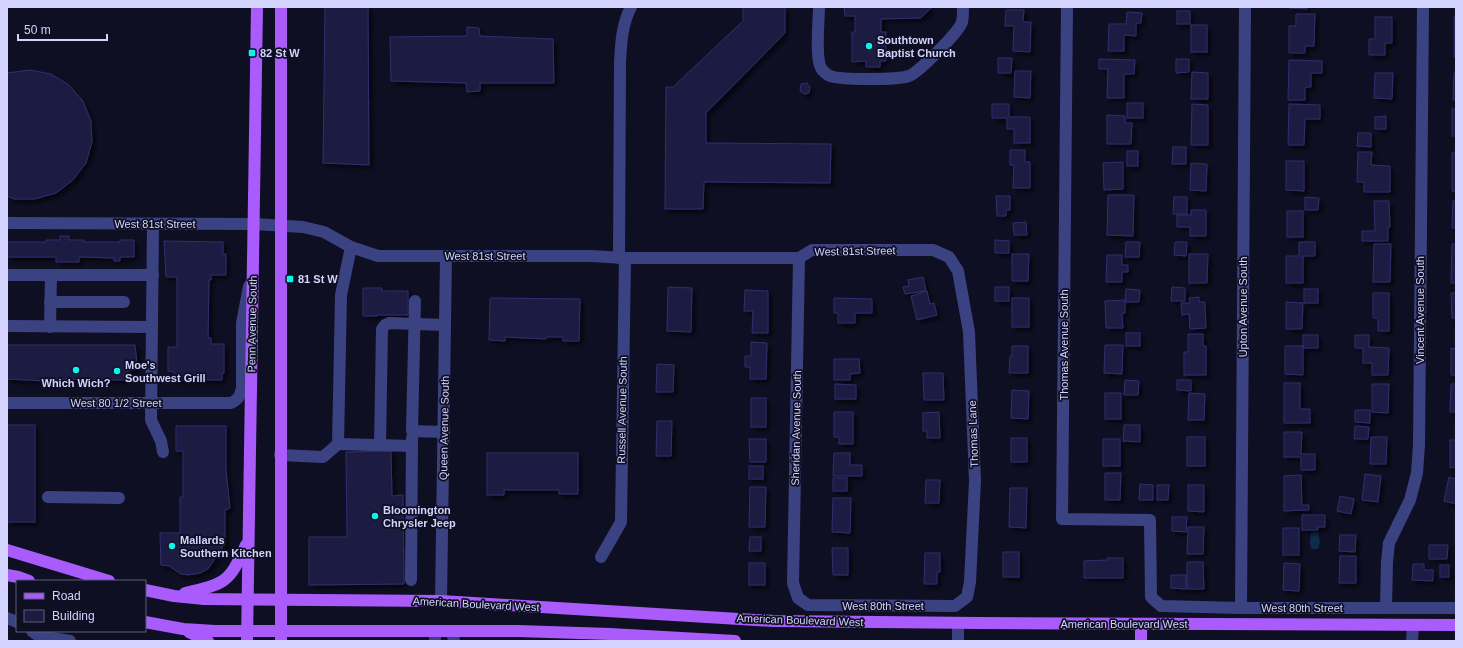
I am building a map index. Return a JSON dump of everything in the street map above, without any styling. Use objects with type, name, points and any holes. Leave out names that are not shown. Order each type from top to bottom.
[{"type":"main road","name":"Penn Avenue South","points":[[247,636],[257,7]]},
{"type":"main road","points":[[281,7],[281,636]]},
{"type":"main road","points":[[174,596],[212,587],[226,579],[236,568],[248,541]]},
{"type":"main road","points":[[7,550],[106,580]]},
{"type":"main road","points":[[7,575],[26,580]]},
{"type":"main road","name":"American Boulevard West","points":[[146,590],[174,596],[204,599],[442,601],[774,620],[958,623],[1456,625]]},
{"type":"main road","points":[[146,622],[183,629],[247,636],[281,636],[340,631],[453,636],[518,631],[610,634],[735,641]]},
{"type":"main road","points":[[1141,624],[1141,641]]},
{"type":"main road","points":[[183,629],[208,641]]},
{"type":"main road","points":[[321,641],[340,631]]},
{"type":"street","name":"Russell Avenue South","points":[[601,557],[621,522],[622,258],[620,62],[621,38],[626,15],[631,7]]},
{"type":"street","points":[[819,7],[818,58],[821,69],[829,76],[839,78],[900,78],[910,76],[919,70],[957,32],[962,22],[963,7]]},
{"type":"street","name":"Thomas Avenue South","points":[[1067,7],[1062,518],[1150,520],[1151,598]]},
{"type":"street","name":"Upton Avenue South","points":[[1241,608],[1245,7]]},
{"type":"street","name":"Vincent Avenue South","points":[[1386,608],[1389,543],[1410,500],[1417,473],[1419,445],[1423,7]]},
{"type":"street","name":"West 81st Street","points":[[7,222],[253,224],[303,227],[324,232],[351,247],[378,256],[799,258],[812,250],[932,250],[950,257],[958,271]]},
{"type":"street","points":[[153,224],[151,420],[161,441],[163,452]]},
{"type":"street","points":[[338,444],[341,295],[351,247]]},
{"type":"street","name":"Queen Avenue South","points":[[442,601],[446,256]]},
{"type":"street","name":"Sheridan Avenue South","points":[[798,598],[793,583],[799,258]]},
{"type":"street","name":"West 80 1/2 Street","points":[[7,403],[231,403],[237,400],[240,396],[242,388],[242,323],[253,268]]},
{"type":"street","name":"Thomas Lane","points":[[958,271],[969,332],[974,473],[970,582],[967,597]]},
{"type":"street","points":[[7,275],[153,275]]},
{"type":"street","points":[[50,326],[51,275]]},
{"type":"street","points":[[411,580],[415,301]]},
{"type":"street","points":[[50,302],[124,302]]},
{"type":"street","points":[[380,445],[382,329],[389,323],[445,325]]},
{"type":"street","points":[[7,326],[152,327]]},
{"type":"street","points":[[412,431],[444,432]]},
{"type":"street","points":[[280,455],[323,456],[338,444],[412,446]]},
{"type":"street","points":[[48,497],[119,498]]},
{"type":"street","name":"West 80th Street","points":[[798,598],[808,605],[955,606],[967,597]]},
{"type":"street","name":"West 80th Street","points":[[1151,598],[1161,606],[1241,608],[1456,608]]},
{"type":"street","points":[[958,623],[958,641]]},
{"type":"street","points":[[1412,641],[1413,625]]},
{"type":"street","points":[[33,632],[39,636],[70,641]]},
{"type":"water","points":[[1311,532],[1318,532],[1320,542],[1318,549],[1311,549]]},
{"type":"building","points":[[325,7],[368,7],[369,165],[323,163]]},
{"type":"building","points":[[743,7],[785,7],[785,33],[706,113],[706,143],[831,144],[830,183],[704,182],[703,209],[665,209],[666,87],[673,87],[743,21]]},
{"type":"building","name":"Southtown Baptist Church","points":[[844,7],[932,7],[921,18],[881,19],[881,32],[886,32],[886,61],[880,61],[880,67],[866,67],[866,61],[852,62],[852,32],[855,32],[855,16],[845,16]]},
{"type":"building","points":[[1307,7],[1307,9],[1289,8]]},
{"type":"building","points":[[1006,10],[1024,10],[1023,22],[1031,22],[1030,52],[1013,51],[1014,26],[1005,26]]},
{"type":"building","points":[[1177,11],[1190,11],[1190,24],[1177,24]]},
{"type":"building","points":[[1127,12],[1142,13],[1141,23],[1136,23],[1136,36],[1124,35],[1124,51],[1108,51],[1109,24],[1126,24]]},
{"type":"building","points":[[1296,14],[1315,14],[1314,46],[1305,46],[1305,53],[1289,53],[1289,26],[1296,26]]},
{"type":"building","points":[[1375,17],[1392,17],[1392,43],[1385,43],[1385,55],[1369,55],[1369,39],[1375,39]]},
{"type":"building","points":[[1454,17],[1456,17],[1456,57],[1454,57]]},
{"type":"building","points":[[1191,25],[1207,25],[1207,52],[1191,52]]},
{"type":"building","points":[[467,27],[479,28],[480,36],[553,39],[554,83],[480,83],[480,91],[467,92],[466,83],[391,81],[390,37],[467,36]]},
{"type":"building","points":[[998,58],[1012,58],[1011,73],[998,73]]},
{"type":"building","points":[[1099,59],[1135,60],[1134,74],[1124,74],[1124,98],[1107,98],[1108,69],[1099,69]]},
{"type":"building","points":[[1176,59],[1189,59],[1189,72],[1176,73]]},
{"type":"building","points":[[1289,60],[1322,61],[1322,73],[1311,73],[1311,87],[1305,87],[1305,100],[1288,100]]},
{"type":"building","points":[[30,70],[51,74],[69,85],[83,101],[91,121],[92,142],[86,163],[73,180],[56,193],[35,199],[14,199],[7,196],[7,73]]},
{"type":"building","points":[[1015,71],[1031,71],[1030,98],[1014,97]]},
{"type":"building","points":[[1192,72],[1208,73],[1208,99],[1191,99]]},
{"type":"building","points":[[1375,73],[1393,73],[1392,99],[1374,98]]},
{"type":"building","points":[[1454,73],[1456,73],[1456,100],[1453,100]]},
{"type":"building","points":[[807,83],[810,87],[809,93],[804,94],[800,91],[801,84]]},
{"type":"building","points":[[1127,103],[1143,103],[1143,118],[1127,118]]},
{"type":"building","points":[[992,104],[1009,104],[1009,117],[1030,117],[1030,143],[1014,143],[1014,129],[1007,129],[1007,118],[992,118]]},
{"type":"building","points":[[1192,104],[1208,105],[1208,145],[1191,145]]},
{"type":"building","points":[[1289,104],[1320,105],[1320,119],[1305,119],[1304,145],[1288,145]]},
{"type":"building","points":[[1452,109],[1456,109],[1456,136],[1452,136]]},
{"type":"building","points":[[1107,115],[1125,116],[1125,123],[1132,123],[1131,144],[1107,144]]},
{"type":"building","points":[[1386,116],[1386,129],[1375,129],[1375,117]]},
{"type":"building","points":[[1358,133],[1371,133],[1371,147],[1357,146]]},
{"type":"building","points":[[1173,147],[1186,147],[1186,164],[1172,164]]},
{"type":"building","points":[[1010,150],[1025,150],[1025,162],[1030,162],[1030,188],[1013,188],[1014,165],[1010,165]]},
{"type":"building","points":[[1127,151],[1138,151],[1138,166],[1127,166]]},
{"type":"building","points":[[1358,152],[1372,152],[1371,165],[1390,166],[1390,192],[1364,192],[1364,182],[1357,182]]},
{"type":"building","points":[[1452,153],[1456,153],[1456,192],[1452,191]]},
{"type":"building","points":[[1286,161],[1304,161],[1304,191],[1286,190]]},
{"type":"building","points":[[1123,162],[1123,189],[1104,190],[1103,163]]},
{"type":"building","points":[[1191,163],[1207,164],[1206,191],[1190,190]]},
{"type":"building","points":[[1108,195],[1134,195],[1133,236],[1107,235]]},
{"type":"building","points":[[996,196],[1010,196],[1010,210],[1006,210],[1006,216],[997,216]]},
{"type":"building","points":[[1174,197],[1187,197],[1187,214],[1173,214]]},
{"type":"building","points":[[1305,197],[1319,198],[1318,210],[1305,210]]},
{"type":"building","points":[[1374,201],[1389,201],[1390,227],[1388,227],[1388,241],[1362,241],[1362,231],[1375,231]]},
{"type":"building","points":[[1453,201],[1456,201],[1456,228],[1452,228]]},
{"type":"building","points":[[1191,210],[1206,210],[1206,236],[1190,236],[1190,227],[1177,227],[1177,215],[1191,215]]},
{"type":"building","points":[[1287,211],[1303,211],[1303,237],[1287,237]]},
{"type":"building","points":[[1026,222],[1027,235],[1014,235],[1013,223]]},
{"type":"building","points":[[60,236],[69,236],[69,240],[84,240],[84,242],[120,242],[120,240],[134,240],[134,257],[120,257],[120,261],[114,261],[114,258],[79,257],[79,262],[56,262],[56,257],[7,257],[7,242],[46,242],[46,240],[60,240]]},
{"type":"building","points":[[995,240],[1009,241],[1009,253],[995,253]]},
{"type":"building","points":[[164,241],[223,242],[223,254],[226,254],[226,275],[211,275],[211,280],[209,280],[208,338],[211,338],[211,344],[224,344],[224,373],[222,373],[222,380],[174,380],[174,372],[168,371],[168,347],[177,347],[177,277],[166,277]]},
{"type":"building","points":[[1126,242],[1140,242],[1139,257],[1125,257]]},
{"type":"building","points":[[1175,242],[1187,242],[1186,256],[1174,255]]},
{"type":"building","points":[[1299,242],[1315,242],[1315,256],[1303,256],[1303,283],[1286,283],[1286,256],[1299,256]]},
{"type":"building","points":[[1374,244],[1391,244],[1390,282],[1373,282]]},
{"type":"building","points":[[1452,244],[1456,244],[1456,283],[1451,283]]},
{"type":"building","points":[[1012,254],[1029,254],[1028,281],[1012,281]]},
{"type":"building","points":[[1189,254],[1208,254],[1207,283],[1189,283]]},
{"type":"building","points":[[1107,255],[1122,255],[1122,265],[1128,265],[1128,272],[1122,272],[1122,282],[1106,282]]},
{"type":"building","points":[[923,277],[926,291],[905,294],[903,287],[909,286],[908,280]]},
{"type":"building","points":[[668,287],[692,288],[691,332],[667,331]]},
{"type":"building","points":[[995,287],[1009,287],[1009,301],[995,301]]},
{"type":"building","points":[[1172,287],[1185,288],[1185,301],[1171,301]]},
{"type":"building","points":[[363,288],[382,288],[382,291],[408,291],[408,315],[363,316]]},
{"type":"building","points":[[1126,289],[1140,290],[1139,302],[1125,302]]},
{"type":"building","points":[[1304,289],[1318,289],[1318,303],[1304,303]]},
{"type":"building","points":[[745,290],[768,291],[768,333],[752,333],[753,311],[744,311]]},
{"type":"building","points":[[927,291],[930,304],[934,303],[937,315],[917,320],[911,296]]},
{"type":"building","points":[[1373,293],[1389,293],[1389,331],[1378,331],[1378,318],[1373,318]]},
{"type":"building","points":[[1451,293],[1456,293],[1456,318],[1452,318]]},
{"type":"building","points":[[1199,297],[1199,302],[1205,302],[1206,328],[1190,329],[1189,314],[1182,315],[1181,303],[1190,303],[1189,298]]},
{"type":"building","points":[[490,298],[580,299],[579,341],[563,341],[563,337],[546,337],[546,339],[505,337],[505,341],[489,340]]},
{"type":"building","points":[[834,298],[872,299],[872,313],[855,313],[855,323],[838,323],[838,313],[834,313]]},
{"type":"building","points":[[1012,298],[1029,298],[1029,327],[1012,327]]},
{"type":"building","points":[[1125,300],[1125,313],[1122,314],[1123,328],[1106,328],[1105,301]]},
{"type":"building","points":[[1286,302],[1303,303],[1302,329],[1286,329]]},
{"type":"building","points":[[1126,333],[1140,333],[1140,346],[1126,346]]},
{"type":"building","points":[[1188,334],[1203,334],[1203,346],[1206,346],[1206,375],[1184,375],[1184,352],[1188,352]]},
{"type":"building","points":[[1303,335],[1318,335],[1318,348],[1303,348]]},
{"type":"building","points":[[1355,335],[1369,335],[1369,347],[1389,348],[1388,375],[1372,375],[1372,363],[1363,363],[1363,348],[1355,348]]},
{"type":"building","points":[[751,342],[767,343],[766,379],[750,379],[750,367],[745,367],[745,356],[751,356]]},
{"type":"building","points":[[7,345],[135,345],[137,363],[135,363],[135,370],[128,370],[128,374],[124,374],[124,380],[45,379],[45,381],[7,379]]},
{"type":"building","points":[[1105,345],[1123,345],[1122,374],[1104,373]]},
{"type":"building","points":[[1012,346],[1028,346],[1028,373],[1009,373]]},
{"type":"building","points":[[1285,346],[1303,346],[1303,375],[1285,374]]},
{"type":"building","points":[[1451,348],[1456,349],[1456,375],[1451,375]]},
{"type":"building","points":[[834,359],[859,359],[860,373],[850,374],[850,380],[834,380]]},
{"type":"building","points":[[657,364],[674,365],[673,392],[656,392]]},
{"type":"building","points":[[923,373],[943,373],[944,400],[924,400]]},
{"type":"building","points":[[1125,380],[1139,381],[1138,395],[1124,395]]},
{"type":"building","points":[[1177,380],[1191,380],[1191,391],[1177,390]]},
{"type":"building","points":[[1284,383],[1300,383],[1300,409],[1310,409],[1310,423],[1284,423]]},
{"type":"building","points":[[835,384],[856,385],[856,399],[835,399]]},
{"type":"building","points":[[1372,384],[1389,384],[1388,413],[1372,412]]},
{"type":"building","points":[[1451,384],[1456,384],[1456,412],[1450,412]]},
{"type":"building","points":[[1012,390],[1029,391],[1028,419],[1011,418]]},
{"type":"building","points":[[1105,393],[1121,393],[1121,419],[1105,419]]},
{"type":"building","points":[[1189,393],[1205,394],[1204,420],[1188,420]]},
{"type":"building","points":[[751,398],[766,398],[766,427],[751,427]]},
{"type":"building","points":[[1355,410],[1370,410],[1370,423],[1355,422]]},
{"type":"building","points":[[834,412],[853,412],[853,444],[839,444],[839,437],[834,437]]},
{"type":"building","points":[[939,412],[940,438],[927,438],[927,431],[923,431],[923,413]]},
{"type":"building","points":[[657,421],[672,421],[671,456],[656,456]]},
{"type":"building","points":[[7,425],[35,425],[35,522],[7,522]]},
{"type":"building","points":[[1124,425],[1140,425],[1140,442],[1123,441]]},
{"type":"building","points":[[176,426],[226,426],[226,470],[230,508],[225,510],[225,545],[222,546],[221,556],[216,556],[208,569],[200,573],[189,575],[181,574],[169,566],[161,565],[160,533],[180,533],[180,497],[183,497],[183,451],[176,451]]},
{"type":"building","points":[[1355,426],[1369,427],[1368,439],[1354,439]]},
{"type":"building","points":[[1284,432],[1302,432],[1301,454],[1315,454],[1315,470],[1301,470],[1301,457],[1284,457]]},
{"type":"building","points":[[1187,437],[1205,437],[1205,466],[1187,466]]},
{"type":"building","points":[[1371,437],[1387,437],[1386,464],[1370,464]]},
{"type":"building","points":[[1011,438],[1027,438],[1027,462],[1011,462]]},
{"type":"building","points":[[749,439],[766,439],[766,462],[750,462]]},
{"type":"building","points":[[1103,439],[1120,439],[1120,466],[1103,466]]},
{"type":"building","points":[[1450,440],[1456,440],[1456,467],[1450,468]]},
{"type":"building","name":"Bloomington Chrysler Jeep","points":[[391,451],[392,496],[403,495],[404,584],[309,585],[309,537],[347,537],[346,452]]},
{"type":"building","points":[[487,453],[578,453],[578,494],[559,494],[559,490],[504,490],[504,495],[487,495]]},
{"type":"building","points":[[834,453],[850,453],[850,465],[862,465],[862,476],[833,476]]},
{"type":"building","points":[[749,466],[763,466],[763,479],[749,479]]},
{"type":"building","points":[[1105,473],[1121,473],[1120,500],[1105,500]]},
{"type":"building","points":[[1365,474],[1381,476],[1378,502],[1362,500]]},
{"type":"building","points":[[1301,475],[1302,505],[1309,505],[1309,510],[1284,511],[1284,476]]},
{"type":"building","points":[[1449,477],[1456,479],[1456,504],[1444,501]]},
{"type":"building","points":[[833,478],[847,478],[847,491],[833,491]]},
{"type":"building","points":[[926,480],[940,480],[939,503],[925,503]]},
{"type":"building","points":[[1140,484],[1153,485],[1153,500],[1139,500]]},
{"type":"building","points":[[1157,485],[1169,485],[1168,500],[1157,500]]},
{"type":"building","points":[[1188,485],[1204,485],[1204,512],[1188,511]]},
{"type":"building","points":[[750,487],[766,487],[765,527],[749,527]]},
{"type":"building","points":[[1010,488],[1027,488],[1026,528],[1009,527]]},
{"type":"building","points":[[1340,496],[1354,499],[1351,514],[1337,511]]},
{"type":"building","points":[[833,498],[851,498],[850,533],[832,532]]},
{"type":"building","points":[[1302,515],[1325,515],[1325,527],[1318,527],[1318,530],[1302,530]]},
{"type":"building","points":[[1172,517],[1187,517],[1186,532],[1172,531]]},
{"type":"building","points":[[1188,527],[1204,527],[1203,554],[1187,554]]},
{"type":"building","points":[[1283,528],[1299,528],[1299,555],[1283,555]]},
{"type":"building","points":[[1340,535],[1356,535],[1355,552],[1339,551]]},
{"type":"building","points":[[750,537],[761,537],[761,551],[749,551]]},
{"type":"building","points":[[1429,545],[1448,545],[1447,559],[1429,559]]},
{"type":"building","points":[[832,548],[848,548],[848,575],[833,575]]},
{"type":"building","points":[[1003,552],[1019,552],[1019,577],[1003,577]]},
{"type":"building","points":[[925,553],[940,553],[940,572],[937,572],[937,584],[924,584]]},
{"type":"building","points":[[1340,556],[1356,556],[1356,583],[1339,583]]},
{"type":"building","points":[[1107,558],[1123,558],[1123,578],[1084,578],[1084,561],[1107,560]]},
{"type":"building","points":[[1187,562],[1203,562],[1204,589],[1187,589]]},
{"type":"building","points":[[749,563],[765,563],[765,585],[749,585]]},
{"type":"building","points":[[1284,563],[1300,564],[1299,591],[1283,590]]},
{"type":"building","points":[[1413,564],[1424,564],[1424,570],[1433,570],[1433,581],[1412,580]]},
{"type":"building","points":[[1440,565],[1449,565],[1449,577],[1440,577]]},
{"type":"building","points":[[1171,575],[1186,575],[1186,589],[1171,588]]},
{"type":"place","name":"Southtown Baptist Church","points":[[869,46]]},
{"type":"place","name":"82 St W","points":[[252,53]]},
{"type":"place","name":"81 St W","points":[[290,279]]},
{"type":"place","name":"Which Wich?","points":[[76,370]]},
{"type":"place","name":"Moe's Southwest Grill","points":[[117,371]]},
{"type":"place","name":"Bloomington Chrysler Jeep","points":[[375,516]]},
{"type":"place","name":"Mallards Southern Kitchen","points":[[172,546]]}]
